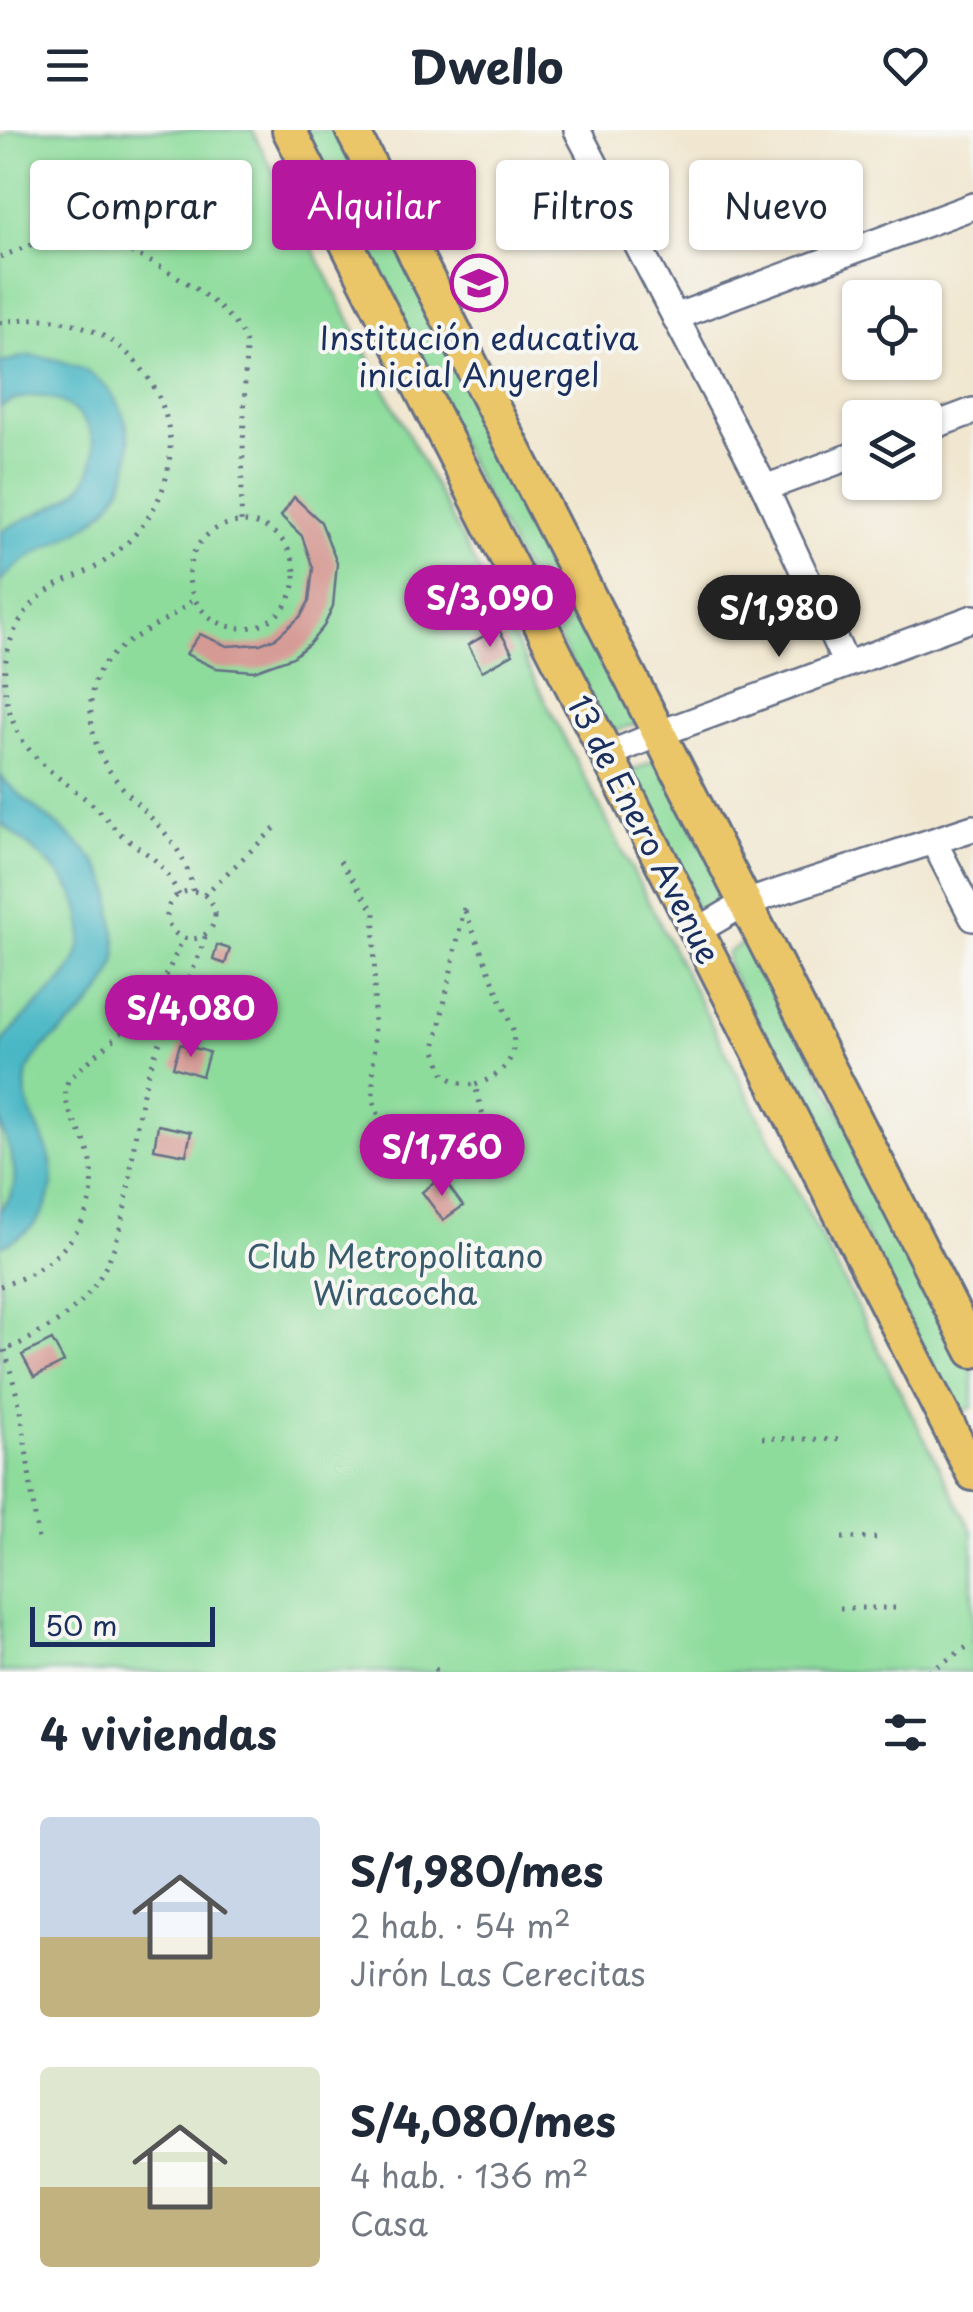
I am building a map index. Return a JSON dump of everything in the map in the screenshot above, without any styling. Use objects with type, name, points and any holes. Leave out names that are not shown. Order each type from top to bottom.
[{"type":"main road","name":"13 de Enero Avenue","points":[[289,130],[968,1453]]},
{"type":"main road","name":"13 de Enero Avenue","points":[[352,130],[973,1352]]},
{"type":"street","points":[[588,133],[676,318],[765,488],[846,664]]},
{"type":"street","points":[[676,318],[973,206]]},
{"type":"street","points":[[942,423],[973,411]]},
{"type":"street","points":[[765,488],[842,460]]},
{"type":"street","points":[[607,756],[973,618]]},
{"type":"street","points":[[697,931],[745,903],[973,828]]},
{"type":"street","points":[[934,842],[973,918]]},
{"type":"path","points":[[0,257],[33,244],[71,236],[102,241],[133,253],[231,317],[242,330],[246,344],[240,522]]},
{"type":"path","points":[[0,324],[43,319],[87,328],[105,337],[140,366],[161,402],[171,461],[158,502],[116,553],[44,593],[30,607],[8,648],[4,671],[12,716],[24,747],[44,769],[94,805],[125,837],[164,866],[179,894]]},
{"type":"path","points":[[240,522],[274,533],[286,545],[295,578],[283,609],[269,621],[236,628],[205,614],[194,600],[189,582],[196,548],[223,526],[240,522]]},
{"type":"path","points":[[193,891],[183,857],[106,771],[94,742],[90,712],[98,672],[111,656],[194,600]]},
{"type":"path","points":[[204,896],[275,828]]},
{"type":"path","points":[[340,861],[375,913],[373,1099],[400,1178]]},
{"type":"path","points":[[38,1540],[21,1411],[2,1350],[70,1314],[108,1267],[127,1196],[150,1069],[214,920],[215,912],[204,896],[193,891],[179,894],[167,914],[171,928],[184,938],[206,934]]},
{"type":"path","points":[[464,908],[513,1030],[515,1047],[501,1073],[475,1085],[445,1076],[436,1048],[464,908]]},
{"type":"path","points":[[0,1286],[26,1276],[61,1254],[82,1223],[91,1188],[91,1161],[68,1108],[65,1088],[68,1080],[149,1002],[184,938]]},
{"type":"path","points":[[475,1085],[488,1133]]},
{"type":"path","points":[[762,1438],[844,1440]]},
{"type":"path","points":[[842,1538],[878,1538]]},
{"type":"path","points":[[840,1608],[903,1608]]},
{"type":"path","points":[[928,1672],[973,1643]]},
{"type":"green space","name":"Club Metropolitano Wiracocha","points":[[11,130],[252,130],[272,169],[272,250],[314,250],[973,1533],[973,1672],[0,1672],[0,137]]},
{"type":"green space","points":[[298,130],[341,130],[356,160],[313,160]]},
{"type":"green space","points":[[360,250],[402,250],[642,721],[617,731],[606,730]]},
{"type":"green space","points":[[657,759],[730,898],[699,916],[626,774]]},
{"type":"green space","points":[[754,942],[973,1373],[973,1407],[964,1411],[953,1408],[727,964],[727,953],[741,944]]},
{"type":"water","points":[[26,356],[75,366],[106,387],[123,414],[128,433],[127,469],[121,486],[98,516],[30,557],[0,582],[0,533],[69,498],[86,480],[94,460],[93,441],[74,410],[39,396],[19,398],[0,407],[0,363]]},
{"type":"water","points":[[0,775],[77,842],[103,872],[111,893],[117,948],[109,979],[96,998],[41,1050],[28,1069],[26,1095],[51,1165],[50,1194],[45,1208],[27,1231],[0,1246],[0,1209],[15,1180],[1,1125],[0,1049],[9,1034],[68,972],[81,944],[82,926],[79,909],[64,880],[0,822]]},
{"type":"building","points":[[294,497],[321,522],[337,563],[333,606],[324,626],[293,657],[254,671],[215,668],[186,654],[200,634],[227,646],[260,644],[276,638],[301,616],[309,601],[313,568],[302,536],[281,516]]},
{"type":"building","points":[[498,628],[513,654],[482,671],[468,645]]},
{"type":"building","points":[[217,945],[230,949],[225,964],[213,960]]},
{"type":"building","points":[[180,1044],[209,1052],[202,1076],[173,1067]]},
{"type":"building","points":[[158,1125],[191,1132],[186,1155],[154,1149]]},
{"type":"building","points":[[442,1177],[463,1206],[443,1220],[422,1192]]},
{"type":"building","points":[[52,1340],[64,1362],[34,1377],[22,1355]]},
{"type":"place","name":"Institución educativa inicial Anyergel","points":[[479,283]]}]
